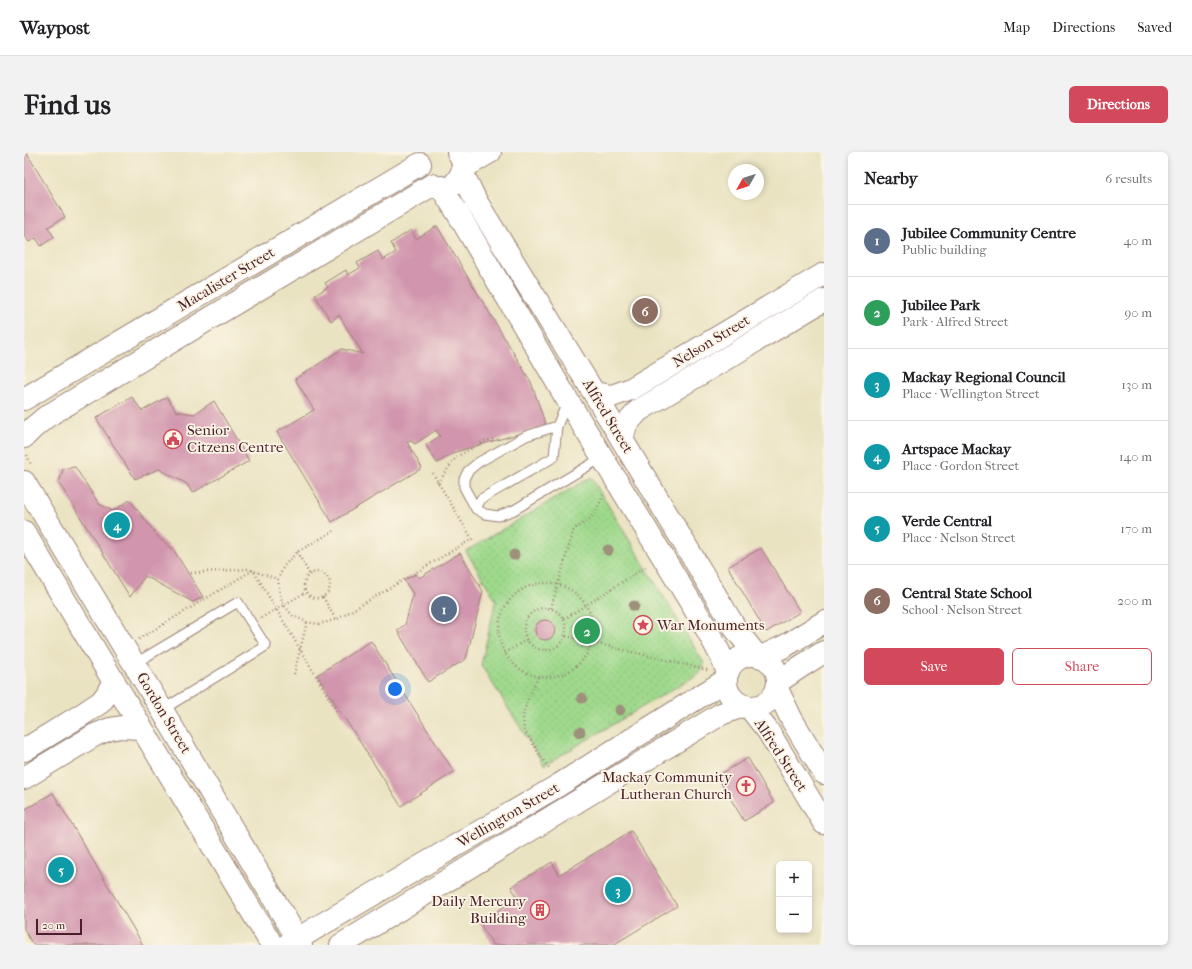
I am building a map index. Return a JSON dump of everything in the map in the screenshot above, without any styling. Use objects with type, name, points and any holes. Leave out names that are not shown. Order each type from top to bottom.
[{"type":"street","points":[[461,164],[490,152]]},
{"type":"street","name":"Macalister Street","points":[[46,417],[34,419],[26,418],[26,403],[422,156]]},
{"type":"street","name":"Alfred Street","points":[[422,156],[423,176],[427,181],[436,186],[457,212],[568,400],[705,626],[719,652],[720,674]]},
{"type":"street","name":"Macalister Street","points":[[24,437],[46,417],[436,186],[448,186],[454,183],[459,178],[461,164]]},
{"type":"street","name":"Alfred Street","points":[[461,164],[476,201],[594,393],[737,631],[759,657]]},
{"type":"street","name":"Nelson Street","points":[[594,393],[612,396],[631,389],[824,274]]},
{"type":"street","name":"Nelson Street","points":[[622,440],[626,426],[638,411],[824,300]]},
{"type":"street","name":"Gordon Street","points":[[24,482],[162,710],[295,943]]},
{"type":"street","name":"Gordon Street","points":[[24,515],[28,540],[272,945]]},
{"type":"street","points":[[759,657],[785,646],[824,622]]},
{"type":"street","points":[[777,686],[800,667],[824,652]]},
{"type":"street","points":[[750,656],[759,657],[767,660],[775,670],[777,686],[774,695],[764,705],[757,707],[746,706],[737,703],[729,693],[720,674],[736,660],[750,656]]},
{"type":"street","name":"Wellington Street","points":[[295,943],[559,785],[720,674]]},
{"type":"street","points":[[24,750],[101,702],[114,682]]},
{"type":"street","name":"Alfred Street","points":[[777,686],[792,720],[824,773]]},
{"type":"street","name":"Alfred Street","points":[[746,706],[768,731],[824,823]]},
{"type":"street","name":"Wellington Street","points":[[341,945],[718,716],[746,706]]},
{"type":"street","points":[[83,714],[95,716],[100,722],[99,728],[95,735]]},
{"type":"street","points":[[24,778],[95,735],[110,729],[122,727],[140,728]]},
{"type":"lane","points":[[476,509],[481,499],[554,457],[557,426],[568,400]]},
{"type":"lane","points":[[557,426],[526,436],[479,462],[468,470],[464,479],[464,488],[476,509],[485,514],[498,516],[514,510],[603,457]]},
{"type":"lane","points":[[134,664],[238,602],[266,646],[162,710]]},
{"type":"path","points":[[334,531],[297,552],[284,566],[278,579],[280,595],[284,605],[293,616],[307,622],[318,624],[336,620],[472,539],[432,472]]},
{"type":"path","points":[[551,608],[574,529],[584,524],[598,510],[603,495]]},
{"type":"path","points":[[297,552],[310,575]]},
{"type":"path","points":[[564,619],[646,567]]},
{"type":"path","points":[[191,573],[247,569],[278,579]]},
{"type":"path","points":[[253,570],[338,713]]},
{"type":"path","points":[[138,640],[253,570]]},
{"type":"path","points":[[317,572],[328,579],[330,587],[322,597],[313,598],[306,592],[304,588],[305,580],[310,575],[317,572]]},
{"type":"path","points":[[552,583],[557,585],[567,588],[580,597],[589,611],[593,626],[592,642],[585,656],[574,668],[560,675],[546,677],[530,675],[517,668],[506,656],[500,643],[498,627],[502,612],[510,599],[521,589],[536,584],[552,583]]},
{"type":"path","points":[[252,624],[306,592]]},
{"type":"path","points":[[322,597],[336,620]]},
{"type":"path","points":[[544,607],[551,608],[558,612],[564,619],[566,623],[566,636],[562,643],[557,647],[544,651],[531,646],[526,640],[523,626],[530,613],[544,607]]},
{"type":"path","points":[[294,674],[307,622]]},
{"type":"path","points":[[566,636],[720,674]]},
{"type":"path","points":[[505,653],[526,640]]},
{"type":"path","points":[[538,677],[527,701],[524,716],[524,730],[559,785]]},
{"type":"green space","points":[[591,477],[704,663],[700,673],[544,765],[481,665],[496,600],[466,551]]},
{"type":"building","points":[[24,152],[26,152],[65,217],[48,227],[54,237],[41,246],[36,238],[29,242],[25,236],[24,237]]},
{"type":"building","points":[[437,226],[531,382],[546,426],[455,452],[437,463],[426,445],[440,436],[436,430],[415,444],[411,441],[407,442],[422,468],[332,522],[277,432],[314,410],[295,379],[342,349],[363,354],[339,315],[331,321],[315,295],[328,287],[325,283],[346,270],[348,275],[360,268],[357,263],[378,251],[383,260],[396,252],[391,243],[411,230],[416,239]]},
{"type":"building","name":"Senior Citzens Centre","points":[[132,397],[142,411],[167,397],[176,411],[194,414],[214,401],[249,461],[192,493],[187,484],[159,469],[135,479],[96,418]]},
{"type":"building","points":[[75,467],[99,504],[113,511],[130,500],[159,538],[173,549],[203,597],[193,602],[145,576],[130,597],[59,483],[63,469]]},
{"type":"building","points":[[761,548],[800,612],[766,632],[728,567]]},
{"type":"building","points":[[460,553],[483,591],[466,659],[428,682],[397,630],[405,625],[413,594],[404,580],[416,574],[419,578]]},
{"type":"building","points":[[545,620],[552,623],[555,630],[552,637],[545,640],[538,637],[535,630],[538,623]]},
{"type":"building","points":[[371,641],[454,772],[401,806],[317,675]]},
{"type":"building","points":[[748,758],[774,803],[744,821],[717,776]]},
{"type":"building","points":[[53,793],[143,945],[33,945],[24,929],[24,810]]},
{"type":"building","points":[[631,831],[677,906],[613,945],[493,945],[479,922],[518,898],[511,887],[552,862],[559,875]]},
{"type":"place","name":"Central State School","points":[[645,311]]},
{"type":"place","name":"Senior Citzens Centre","points":[[173,439]]},
{"type":"place","name":"Artspace Mackay","points":[[117,525]]},
{"type":"place","name":"Jubilee Community Centre","points":[[444,609]]},
{"type":"place","name":"War Monuments","points":[[643,625]]},
{"type":"place","name":"Jubilee Park","points":[[587,631]]},
{"type":"place","name":"Mackay Community Lutheran Church","points":[[746,786]]},
{"type":"place","name":"Verde Central","points":[[61,870]]},
{"type":"place","name":"Mackay Regional Council","points":[[618,890]]},
{"type":"place","name":"Daily Mercury Building","points":[[540,910]]}]
